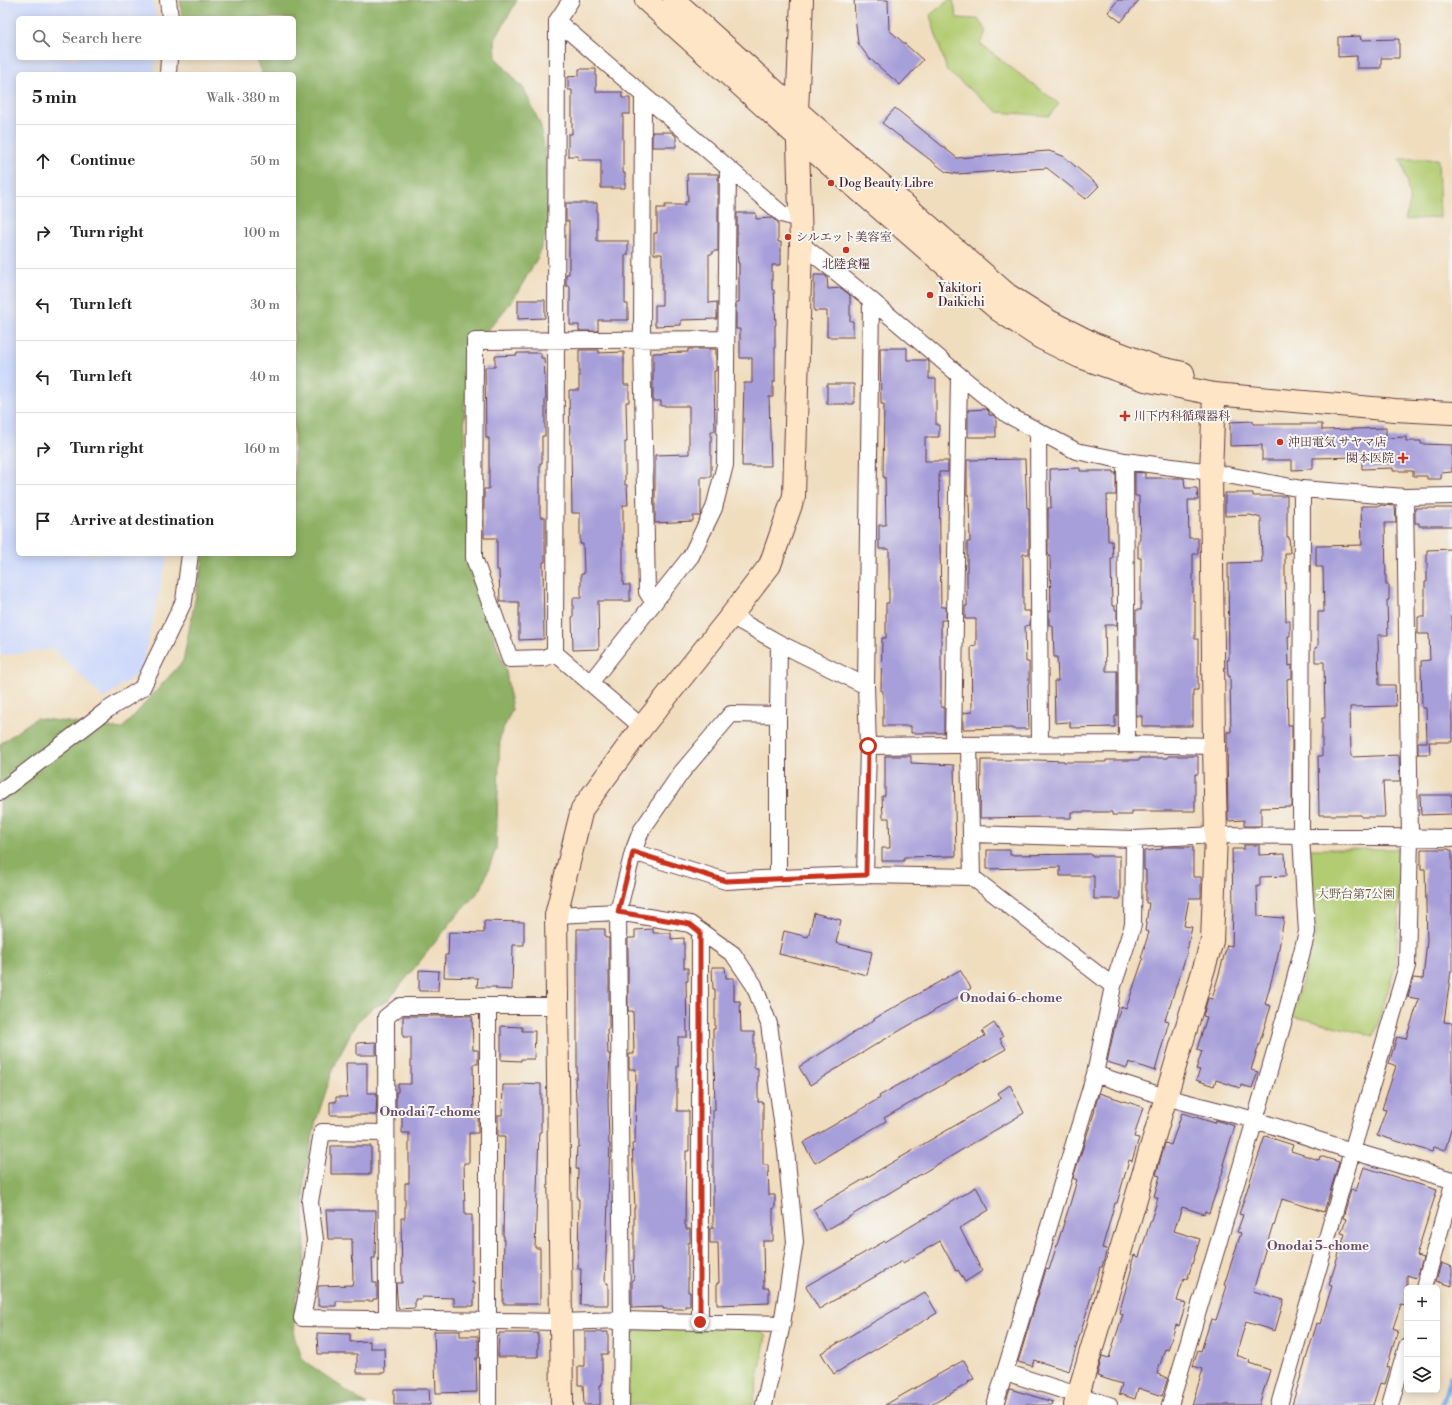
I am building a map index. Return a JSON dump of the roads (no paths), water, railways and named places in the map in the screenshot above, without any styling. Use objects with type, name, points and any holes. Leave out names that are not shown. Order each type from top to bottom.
[{"type":"street","points":[[168,0],[170,16]]},
{"type":"street","points":[[571,0],[557,21],[555,653],[642,726]]},
{"type":"street","points":[[646,0],[798,137],[1000,311],[1041,338],[1080,357],[1145,380],[1214,394],[1452,413]]},
{"type":"street","points":[[674,0],[797,111],[1008,295],[1049,321],[1092,343],[1156,367],[1212,378],[1326,392],[1452,400]]},
{"type":"street","points":[[562,1405],[556,915],[582,809],[642,726],[731,616],[770,565],[794,496],[801,244],[797,111],[802,0]]},
{"type":"street","points":[[557,21],[782,214],[800,219]]},
{"type":"street","points":[[168,72],[169,60]]},
{"type":"street","points":[[643,95],[642,340],[647,592],[654,603]]},
{"type":"street","points":[[590,683],[691,556],[714,508],[725,465],[728,168]]},
{"type":"street","points":[[801,244],[871,300],[1008,416],[1076,451],[1125,461],[1211,472],[1302,489],[1406,497],[1452,496]]},
{"type":"street","points":[[866,875],[868,746],[866,686],[871,300]]},
{"type":"street","points":[[555,653],[544,658],[510,659],[474,558],[475,341],[726,339]]},
{"type":"street","points":[[952,745],[959,375]]},
{"type":"street","points":[[1076,1400],[1212,941],[1216,835],[1211,472],[1214,394]]},
{"type":"street","points":[[1038,432],[1040,744]]},
{"type":"street","points":[[1125,461],[1126,744]]},
{"type":"street","points":[[1170,1405],[1255,1120],[1288,1006],[1307,932],[1301,837],[1302,489]]},
{"type":"street","points":[[1279,1405],[1407,966],[1410,838],[1406,497]]},
{"type":"street","points":[[0,792],[107,710],[142,688],[184,601],[190,556]]},
{"type":"street","points":[[731,616],[779,643],[866,686]]},
{"type":"street","points":[[778,878],[779,643]]},
{"type":"street","points":[[621,1405],[622,1320],[618,912],[633,852],[641,831],[681,774],[731,714],[778,715]]},
{"type":"street","points":[[868,746],[1040,744],[1214,746]]},
{"type":"street","points":[[969,746],[972,877]]},
{"type":"street","points":[[971,834],[1134,839],[1216,835],[1452,838]]},
{"type":"street","points":[[996,1405],[1095,1074],[1113,986],[1133,925],[1134,839]]},
{"type":"street","points":[[633,852],[726,881],[866,875],[972,877],[1113,986]]},
{"type":"street","points":[[556,915],[618,912],[690,924],[733,954],[754,985],[769,1024],[786,1151],[795,1242],[782,1324],[764,1405]]},
{"type":"street","points":[[700,932],[700,1322]]},
{"type":"street","points":[[387,1318],[386,1017],[400,1006],[557,1006]]},
{"type":"street","points":[[488,1007],[488,1405]]},
{"type":"street","points":[[1095,1074],[1165,1097],[1255,1120],[1352,1151],[1452,1180]]},
{"type":"street","points":[[386,1133],[322,1132],[310,1202],[315,1240],[312,1272],[302,1318],[387,1318],[561,1322],[622,1320],[782,1324]]},
{"type":"street","points":[[1425,1285],[1452,1188]]},
{"type":"street","points":[[1390,1405],[1404,1356]]},
{"type":"street","points":[[1005,1372],[1076,1400],[1109,1405]]},
{"type":"waterway","points":[[1443,1405],[1452,1375]]},
{"type":"place","name":"Dog Beauty Libre","points":[[831,183]]},
{"type":"place","name":"シルエット美容室","points":[[788,237]]},
{"type":"place","name":"北陸食糧","points":[[846,250]]},
{"type":"place","name":"Yakitori Daikichi","points":[[930,295]]},
{"type":"place","name":"川下内科循環器科","points":[[1125,416]]},
{"type":"place","name":"沖田電気 サヤマ店","points":[[1280,442]]},
{"type":"place","name":"関本医院","points":[[1403,458]]},
{"type":"district","name":"Onodai 6-chome","points":[[1011,997]]},
{"type":"district","name":"Onodai 7-chome","points":[[430,1111]]},
{"type":"district","name":"Onodai 5-chome","points":[[1318,1245]]},
{"type":"park label","name":"大野台第7公園","points":[[1356,894]]}]
